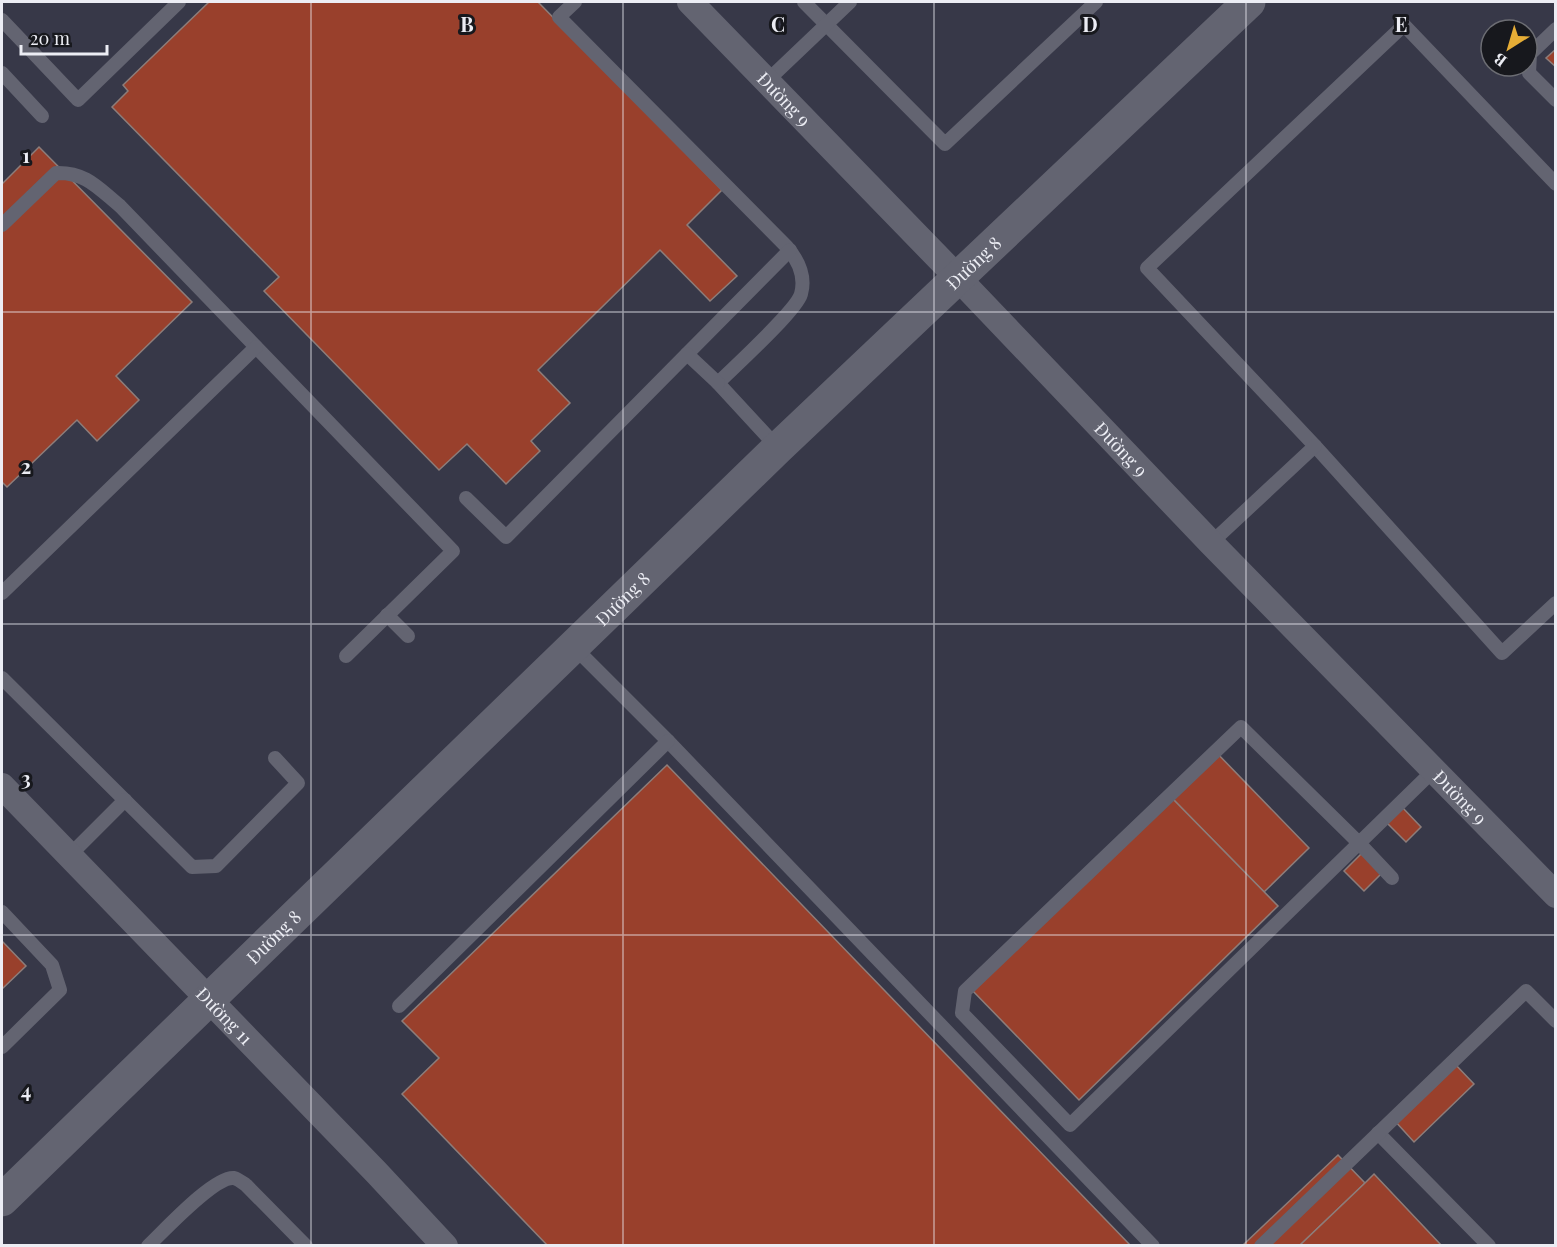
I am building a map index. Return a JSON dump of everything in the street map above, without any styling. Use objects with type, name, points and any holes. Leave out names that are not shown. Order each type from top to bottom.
[{"type":"street","name":"Đường 9","points":[[690,2],[1211,543],[1556,895]]},
{"type":"street","name":"Đường 8","points":[[2,1200],[778,448],[1249,2]]},
{"type":"street","name":"Đường 11","points":[[5,797],[69,856],[445,1245]]},
{"type":"lane","points":[[2,20],[78,100],[179,2]]},
{"type":"lane","points":[[575,2],[559,18],[790,250],[797,260],[803,278],[801,296],[791,310],[718,383]]},
{"type":"lane","points":[[804,2],[945,144],[1096,2]]},
{"type":"lane","points":[[767,81],[850,2]]},
{"type":"lane","points":[[1556,184],[1404,25],[1147,268],[1315,446],[1502,653],[1556,603]]},
{"type":"lane","points":[[1556,29],[1530,54],[1529,73],[1556,100]]},
{"type":"lane","points":[[2,73],[42,116]]},
{"type":"lane","points":[[2,225],[56,173],[70,172],[91,182],[120,206],[453,551],[346,656]]},
{"type":"lane","points":[[466,498],[506,537],[790,250]]},
{"type":"lane","points":[[2,593],[256,347]]},
{"type":"lane","points":[[687,354],[718,383],[778,448]]},
{"type":"lane","points":[[1211,543],[1315,446]]},
{"type":"lane","points":[[387,615],[408,636]]},
{"type":"lane","points":[[573,646],[668,741],[1153,1245]]},
{"type":"lane","points":[[2,678],[192,867],[216,866],[298,783],[275,758]]},
{"type":"lane","points":[[1392,878],[1359,843],[1241,727],[965,992],[962,1013],[1070,1125],[1359,843],[1434,770]]},
{"type":"lane","points":[[399,1006],[668,741]]},
{"type":"lane","points":[[69,856],[125,800]]},
{"type":"lane","points":[[2,912],[52,965],[60,990],[2,1047]]},
{"type":"lane","points":[[1261,1245],[1526,991],[1556,1021]]},
{"type":"lane","points":[[1378,1133],[1489,1245]]},
{"type":"lane","points":[[148,1245],[210,1187],[235,1178],[246,1185],[306,1245]]},
{"type":"shaded area","points":[[2,2],[1555,2],[1555,1245],[2,1245]]},
{"type":"building","points":[[209,2],[538,2],[722,190],[687,225],[737,276],[710,301],[660,250],[538,370],[570,403],[531,441],[540,451],[506,484],[467,444],[439,470],[264,291],[279,277],[112,107],[128,91],[123,85]]},
{"type":"building","points":[[1556,49],[1556,67],[1546,58]]},
{"type":"building","points":[[39,147],[192,302],[116,376],[139,400],[97,441],[77,420],[7,487],[2,482],[2,184]]},
{"type":"building","points":[[1213,749],[1309,848],[1264,892],[1167,793]]},
{"type":"building","points":[[667,765],[1131,1246],[548,1246],[402,1094],[439,1058],[402,1021]]},
{"type":"building","points":[[1167,793],[1278,906],[1079,1100],[969,987]]},
{"type":"building","points":[[1402,807],[1421,827],[1406,842],[1386,822]]},
{"type":"building","points":[[1363,852],[1383,872],[1364,891],[1344,871]]},
{"type":"building","points":[[2,941],[26,966],[2,989]]},
{"type":"building","points":[[1454,1063],[1474,1084],[1414,1142],[1394,1120]]},
{"type":"building","points":[[1338,1155],[1365,1183],[1299,1246],[1242,1246]]},
{"type":"building","points":[[1374,1174],[1442,1246],[1299,1246],[1365,1183]]}]
